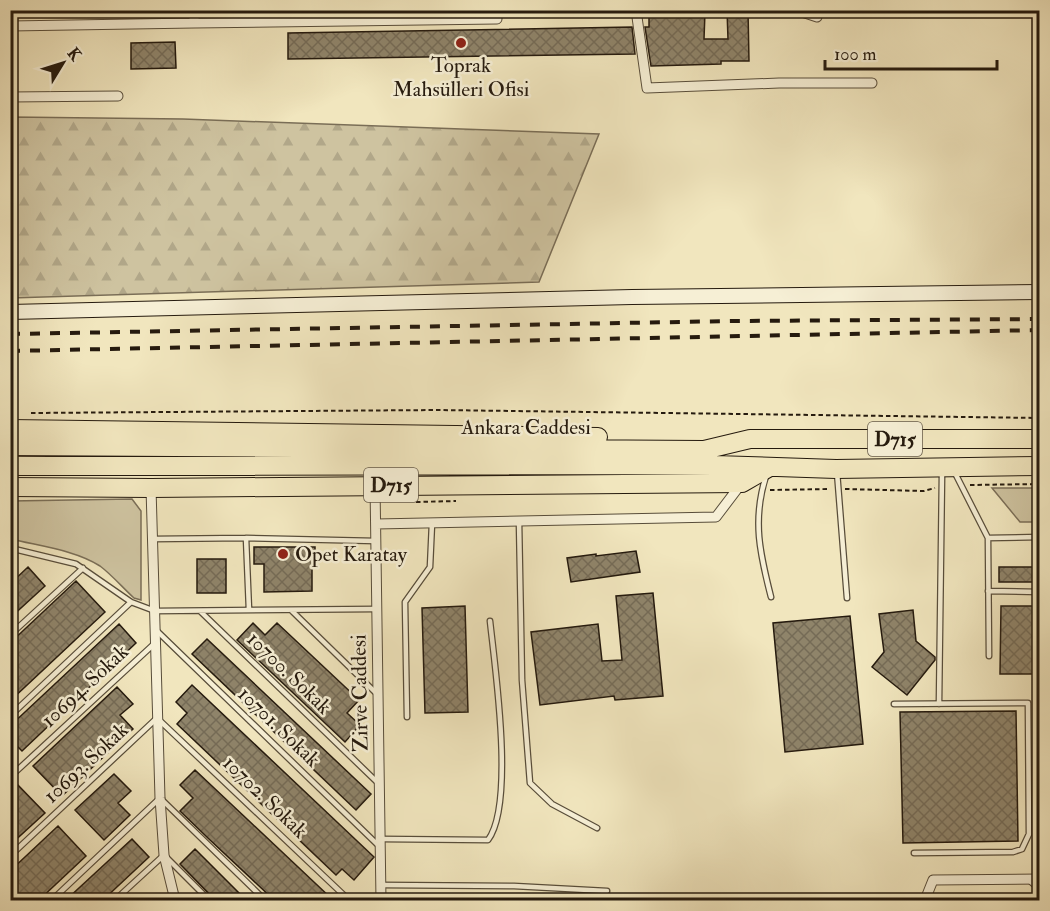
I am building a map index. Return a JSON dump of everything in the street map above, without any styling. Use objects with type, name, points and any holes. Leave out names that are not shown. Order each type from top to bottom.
[{"type":"highway","points":[[10,429],[750,439]]},
{"type":"highway","name":"Ankara Caddesi","points":[[10,446],[704,450],[750,439],[1040,440]]},
{"type":"highway","name":"Ankara Caddesi","points":[[10,466],[715,465],[836,469],[1040,466]]},
{"type":"highway","name":"D715","points":[[10,487],[742,483],[768,468]]},
{"type":"street","points":[[194,10],[194,23]]},
{"type":"street","points":[[10,26],[497,19],[497,10]]},
{"type":"street","points":[[636,10],[647,88],[779,83],[872,83]]},
{"type":"street","points":[[796,10],[817,17]]},
{"type":"street","points":[[10,97],[118,96]]},
{"type":"street","points":[[10,312],[632,297],[1040,291]]},
{"type":"street","points":[[376,524],[716,517],[742,483]]},
{"type":"street","name":"Zirve Caddesi","points":[[375,485],[381,900]]},
{"type":"street","points":[[151,488],[160,798],[164,855],[175,900]]},
{"type":"street","points":[[925,900],[933,880],[1040,879]]},
{"type":"lane","points":[[768,468],[761,491],[757,519],[760,554],[771,597]]},
{"type":"lane","points":[[947,468],[988,538],[989,656]]},
{"type":"lane","points":[[939,704],[947,468]]},
{"type":"lane","points":[[836,469],[847,598]]},
{"type":"lane","points":[[519,521],[522,680],[530,783],[552,804],[597,828]]},
{"type":"lane","points":[[407,717],[405,602],[430,567],[432,523]]},
{"type":"lane","points":[[988,538],[1040,537]]},
{"type":"lane","points":[[246,538],[249,610]]},
{"type":"lane","points":[[152,539],[246,538],[376,541]]},
{"type":"lane","points":[[11,549],[60,559],[83,568],[131,603],[155,611],[377,609]]},
{"type":"lane","points":[[10,635],[83,568]]},
{"type":"lane","points":[[988,591],[1040,592]]},
{"type":"lane","points":[[10,716],[131,603]]},
{"type":"lane","points":[[291,610],[378,696]]},
{"type":"lane","name":"10700. Sokak","points":[[200,611],[380,784]]},
{"type":"lane","points":[[381,844],[488,840],[494,832],[500,798],[502,742],[490,621]]},
{"type":"lane","name":"10701. Sokak","points":[[155,629],[381,844]]},
{"type":"lane","name":"10694. Sokak","points":[[10,777],[155,643]]},
{"type":"lane","points":[[894,704],[1028,703],[1029,834],[1022,849],[1014,852],[914,853]]},
{"type":"lane","name":"10693. Sokak","points":[[10,856],[157,718]]},
{"type":"lane","name":"10702. Sokak","points":[[157,718],[349,900]]},
{"type":"lane","points":[[52,900],[160,798],[264,900]]},
{"type":"lane","points":[[115,900],[164,855],[209,900]]},
{"type":"lane","points":[[1028,879],[1040,890]]},
{"type":"lane","points":[[381,885],[514,886],[607,891]]},
{"type":"path","points":[[22,413],[438,410],[1040,418]]},
{"type":"green space","points":[[11,117],[183,119],[599,134],[539,282],[11,298]]},
{"type":"green space","points":[[992,488],[1039,488],[1039,522],[1020,522]]},
{"type":"green space","points":[[132,499],[141,511],[141,600],[134,598],[100,566],[90,561],[68,552],[11,539],[11,501]]},
{"type":"building","points":[[727,10],[748,10],[749,61],[651,66],[645,27],[649,27],[649,12],[705,12],[704,39],[728,39]]},
{"type":"building","points":[[632,27],[635,54],[288,59],[288,33]]},
{"type":"building","points":[[175,42],[176,68],[131,69],[131,43]]},
{"type":"building","points":[[254,547],[315,547],[315,563],[312,563],[312,591],[264,592],[264,564],[254,564]]},
{"type":"building","points":[[636,551],[640,572],[571,582],[567,558]]},
{"type":"building","points":[[197,559],[226,559],[226,593],[197,593]]},
{"type":"building","points":[[28,567],[45,586],[10,618],[10,584]]},
{"type":"building","points":[[999,567],[1040,567],[1040,582],[999,582]]},
{"type":"building","points":[[76,581],[105,612],[10,701],[10,643]]},
{"type":"building","points":[[653,593],[663,696],[615,700],[614,696],[540,705],[531,632],[598,624],[602,661],[622,660],[616,596]]},
{"type":"building","points":[[465,606],[468,712],[425,713],[422,608]]},
{"type":"building","points":[[1001,606],[1037,606],[1037,614],[1040,614],[1040,674],[1000,674]]},
{"type":"building","points":[[913,610],[916,641],[935,657],[935,660],[907,695],[872,667],[884,652],[879,614]]},
{"type":"building","points":[[850,616],[863,744],[785,752],[773,623]]},
{"type":"building","points":[[253,623],[265,635],[277,623],[359,700],[347,713],[360,725],[345,742],[237,640]]},
{"type":"building","points":[[119,624],[136,643],[22,751],[18,747],[10,754],[10,726]]},
{"type":"building","points":[[207,639],[371,794],[356,810],[192,654]]},
{"type":"building","points":[[192,685],[374,857],[354,880],[342,869],[336,875],[177,724],[187,713],[176,702]]},
{"type":"building","points":[[117,687],[133,704],[120,715],[133,729],[62,796],[33,766]]},
{"type":"building","points":[[1016,711],[1018,841],[903,843],[900,712]]},
{"type":"building","points":[[195,770],[333,900],[274,900],[210,840],[180,811],[193,798],[180,785]]},
{"type":"building","points":[[114,774],[131,791],[118,803],[130,815],[104,840],[75,810]]},
{"type":"building","points":[[16,783],[45,813],[10,845],[10,788]]},
{"type":"building","points":[[58,826],[86,856],[39,900],[10,900],[10,871]]},
{"type":"building","points":[[132,839],[149,857],[103,900],[66,900]]},
{"type":"building","points":[[195,849],[246,900],[213,900],[180,864]]},
{"type":"railway","points":[[10,334],[734,321],[1040,319]]},
{"type":"railway","points":[[10,351],[1040,330]]},
{"type":"place","name":"Toprak Mahsülleri Ofisi","points":[[461,43]]},
{"type":"place","name":"Opet Karatay","points":[[283,554]]}]
